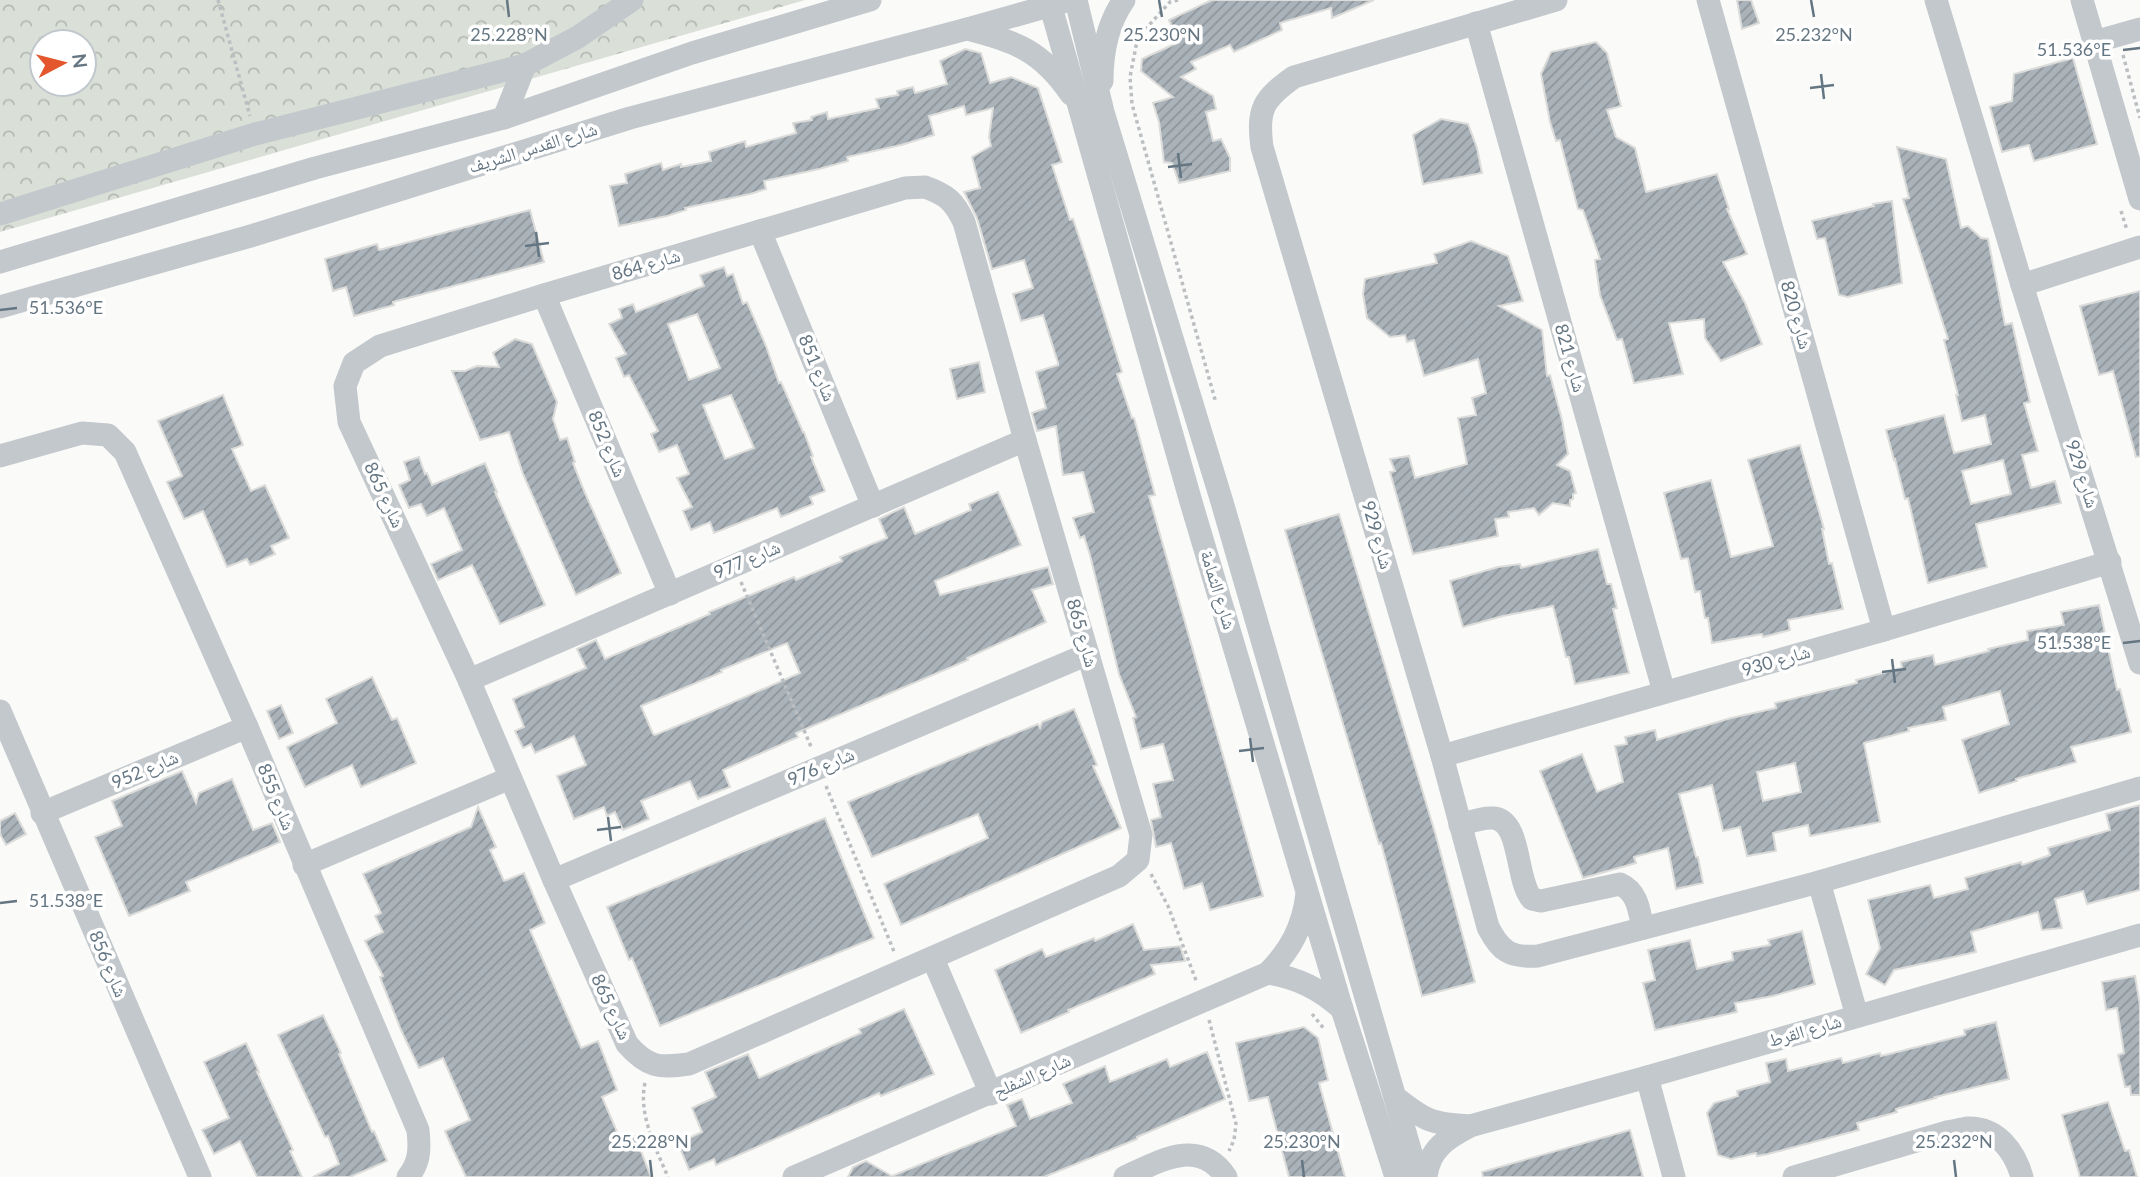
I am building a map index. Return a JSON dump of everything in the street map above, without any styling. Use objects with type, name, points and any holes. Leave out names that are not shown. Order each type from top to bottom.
[{"type":"street","points":[[0,214],[255,134],[525,65],[578,37],[632,0]]},
{"type":"street","name":"شارع القدس الشريف","points":[[0,262],[315,168],[503,118],[692,53],[870,0]]},
{"type":"street","name":"شارع الثمامة","points":[[1076,0],[1103,112],[1222,502],[1419,1177]]},
{"type":"street","points":[[1103,112],[1102,61],[1110,26],[1124,0]]},
{"type":"street","name":"شارع 929","points":[[1556,0],[1294,77],[1275,90],[1264,106],[1260,126],[1262,147],[1442,755],[1488,927],[1496,943],[1509,953],[1523,957],[1538,956],[1819,881],[2140,788]]},
{"type":"street","name":"شارع 820","points":[[1708,0],[1884,630]]},
{"type":"street","name":"شارع 929","points":[[1936,0],[2140,663]]},
{"type":"street","points":[[2082,0],[2105,39],[2140,199]]},
{"type":"street","name":"شارع القدس الشريف","points":[[0,307],[254,235],[630,118],[967,29],[1055,1]]},
{"type":"street","name":"شارع الثمامة","points":[[1055,1],[1079,108],[1191,502],[1342,1009],[1395,1177]]},
{"type":"street","name":"شارع 821","points":[[1476,23],[1664,692]]},
{"type":"street","points":[[967,29],[1008,40],[1028,49],[1056,75],[1079,108]]},
{"type":"street","points":[[2105,39],[2140,29]]},
{"type":"street","points":[[503,118],[525,65]]},
{"type":"street","name":"شارع 864","points":[[354,363],[380,346],[905,188],[925,187],[943,193]]},
{"type":"street","name":"شارع 865","points":[[354,363],[345,386],[349,422],[469,680],[627,1044],[652,1066],[669,1067],[689,1063],[1119,876],[1138,860],[1141,835],[964,222],[956,205],[943,193]]},
{"type":"street","name":"شارع 851","points":[[760,231],[873,506]]},
{"type":"street","points":[[2022,285],[2140,247]]},
{"type":"street","name":"شارع 852","points":[[544,295],[670,594]]},
{"type":"street","name":"شارع 855","points":[[0,456],[82,433],[108,435],[125,452],[247,727],[418,1130],[420,1151],[415,1174]]},
{"type":"street","name":"شارع 977","points":[[469,680],[1025,440]]},
{"type":"street","name":"شارع 930","points":[[1442,755],[1884,630],[2110,562]]},
{"type":"street","name":"شارع 976","points":[[554,880],[1088,654]]},
{"type":"street","name":"شارع 856","points":[[0,711],[200,1177]]},
{"type":"street","name":"شارع 952","points":[[43,813],[247,727]]},
{"type":"street","points":[[304,865],[510,778]]},
{"type":"street","points":[[1460,825],[1487,818],[1502,820],[1513,836],[1524,886],[1532,899],[1541,901],[1620,884],[1634,893],[1643,928]]},
{"type":"street","points":[[1819,881],[1857,1016]]},
{"type":"street","name":"شارع الشفلح","points":[[794,1177],[819,1172],[1268,973],[1284,956],[1297,935],[1305,913],[1308,889]]},
{"type":"street","name":"شارع القرط","points":[[1426,1177],[1436,1149],[1470,1126],[2140,935]]},
{"type":"street","points":[[933,958],[991,1094]]},
{"type":"street","points":[[1268,973],[1289,976],[1309,984],[1342,1009]]},
{"type":"street","points":[[1647,1077],[1674,1177]]},
{"type":"street","name":"شارع القرط","points":[[1395,1097],[1425,1120],[1470,1126]]},
{"type":"street","points":[[1794,1177],[1947,1132],[1970,1128],[1991,1132],[2011,1150],[2022,1177]]},
{"type":"street","points":[[1125,1177],[1169,1156],[1190,1154],[1207,1160],[1226,1177]]},
{"type":"path","points":[[218,0],[255,134]]},
{"type":"path","points":[[1137,41],[1170,2],[1178,0]]},
{"type":"path","points":[[2105,39],[2140,118]]},
{"type":"path","points":[[735,566],[902,972]]},
{"type":"path","points":[[652,1066],[646,1077],[642,1096],[650,1130],[668,1177]]},
{"type":"green space","points":[[0,0],[805,0],[0,232]]},
{"type":"building","points":[[1212,0],[1374,0],[1332,18],[1331,8],[1280,23],[1282,30],[1234,52],[1230,45],[1191,62],[1196,69],[1181,77],[1213,96],[1216,109],[1206,112],[1213,141],[1221,139],[1230,158],[1230,171],[1179,183],[1172,163],[1164,162],[1159,122],[1153,103],[1173,97],[1141,71],[1142,59],[1179,42],[1169,20]]},
{"type":"building","points":[[1737,0],[1751,0],[1759,23],[1742,29]]},
{"type":"building","points":[[1596,42],[1607,53],[1621,106],[1607,110],[1616,137],[1635,148],[1646,192],[1717,174],[1727,209],[1747,254],[1723,262],[1745,303],[1762,344],[1721,361],[1705,338],[1704,319],[1669,323],[1683,374],[1634,383],[1622,339],[1617,340],[1600,295],[1595,260],[1600,259],[1583,210],[1578,209],[1560,140],[1556,141],[1541,74],[1551,52]]},
{"type":"building","points":[[965,49],[981,53],[990,83],[1011,77],[1038,88],[1062,162],[1052,165],[1070,220],[1073,219],[1122,372],[1117,374],[1134,418],[1155,495],[1149,496],[1263,896],[1210,910],[1202,883],[1184,889],[1171,843],[1156,847],[1151,820],[1161,817],[1153,784],[1173,780],[1163,744],[1141,749],[1133,718],[1136,717],[1119,674],[1090,555],[1084,536],[1080,538],[1073,518],[1094,512],[1083,472],[1063,475],[1056,426],[1037,431],[1032,413],[1046,408],[1036,372],[1058,363],[1043,315],[1021,321],[1013,294],[1033,288],[1024,260],[992,269],[977,218],[964,192],[980,188],[972,157],[991,146],[989,137],[993,108],[966,115],[964,106],[929,116],[934,135],[847,157],[848,161],[819,169],[764,181],[766,189],[750,194],[619,226],[610,186],[627,183],[625,174],[661,163],[663,170],[681,164],[681,167],[711,161],[709,152],[745,141],[746,147],[796,133],[793,123],[812,120],[811,117],[827,112],[828,119],[879,108],[876,99],[898,95],[897,91],[913,87],[915,93],[947,84],[940,61]]},
{"type":"building","points":[[2073,58],[2097,144],[2034,161],[2029,145],[2002,152],[1990,107],[2012,101],[2014,74]]},
{"type":"building","points":[[1441,119],[1468,124],[1482,173],[1423,184],[1413,135]]},
{"type":"building","points":[[1897,147],[1946,159],[1961,228],[1968,226],[1981,238],[1988,239],[2005,325],[2012,323],[2030,402],[2024,403],[2038,451],[2022,455],[2031,488],[2055,481],[2061,503],[1976,524],[1987,567],[1928,583],[1908,498],[1905,499],[1886,430],[1944,415],[1954,453],[1991,444],[1985,415],[1962,421],[1944,340],[1948,339],[1903,199],[1909,198]],"holes":[[[2003,460],[2011,494],[1971,504],[1962,471]]]},
{"type":"building","points":[[1892,201],[1902,283],[1848,297],[1839,295],[1825,238],[1817,239],[1812,221]]},
{"type":"building","points":[[530,210],[544,262],[393,302],[394,305],[354,316],[346,287],[333,291],[325,259],[377,244],[379,250]]},
{"type":"building","points":[[1471,241],[1508,256],[1523,301],[1499,306],[1542,330],[1547,376],[1550,375],[1568,454],[1557,465],[1570,471],[1576,493],[1570,500],[1570,506],[1553,503],[1539,515],[1534,508],[1508,512],[1509,517],[1495,519],[1498,536],[1413,554],[1390,472],[1395,471],[1390,459],[1409,456],[1415,478],[1467,464],[1458,418],[1476,415],[1472,398],[1486,393],[1478,359],[1424,376],[1414,340],[1407,342],[1405,335],[1390,337],[1367,318],[1363,294],[1365,279],[1437,263],[1434,254]]},
{"type":"building","points":[[724,267],[727,276],[733,274],[743,304],[747,302],[779,383],[781,382],[804,432],[825,491],[810,497],[813,504],[781,517],[777,508],[714,533],[710,522],[691,530],[683,511],[692,507],[677,478],[689,474],[677,445],[659,452],[651,434],[658,431],[629,375],[624,377],[616,358],[626,354],[609,324],[622,318],[619,309],[633,304],[636,312],[704,286],[700,275]],"holes":[[[697,314],[720,368],[689,380],[668,324]],[[731,395],[754,448],[725,459],[703,405]]]},
{"type":"building","points":[[2140,291],[2140,456],[2136,457],[2113,371],[2099,375],[2080,306]]},
{"type":"building","points":[[515,339],[532,344],[557,402],[553,419],[560,440],[567,438],[585,493],[621,573],[576,595],[523,474],[509,432],[480,440],[452,371],[465,371],[477,366],[499,367],[493,353]]},
{"type":"building","points":[[979,362],[985,392],[957,399],[950,369]]},
{"type":"building","points":[[223,395],[243,445],[232,449],[251,491],[265,485],[289,538],[271,546],[275,554],[250,565],[247,559],[227,567],[203,511],[184,519],[167,482],[182,476],[158,421]]},
{"type":"building","points":[[1800,445],[1824,529],[1829,564],[1832,563],[1843,609],[1788,620],[1790,630],[1763,637],[1762,634],[1712,643],[1700,591],[1695,592],[1688,558],[1681,559],[1664,493],[1711,480],[1731,557],[1773,546],[1748,460]]},
{"type":"building","points":[[419,457],[432,485],[485,463],[545,605],[500,624],[472,565],[438,580],[431,564],[462,550],[444,508],[427,516],[421,504],[409,508],[399,485],[410,480],[404,462]]},
{"type":"building","points":[[998,492],[1021,545],[935,581],[940,595],[1048,567],[1053,584],[1032,590],[1046,622],[967,658],[968,660],[796,733],[798,737],[723,770],[730,787],[698,799],[690,781],[641,801],[649,819],[623,830],[615,812],[607,816],[604,807],[574,819],[557,776],[586,765],[574,736],[535,753],[531,744],[523,748],[515,731],[524,727],[513,699],[586,668],[577,649],[596,640],[605,659],[710,614],[709,612],[794,577],[796,580],[842,561],[840,557],[887,538],[879,519],[904,507],[915,534],[971,510],[969,504]],"holes":[[[787,643],[800,673],[655,735],[641,706]]]},
{"type":"building","points":[[1339,514],[1436,836],[1475,982],[1422,996],[1381,843],[1379,844],[1285,530]]},
{"type":"building","points":[[1598,549],[1607,584],[1611,584],[1617,608],[1613,609],[1629,673],[1575,684],[1553,606],[1463,627],[1450,581],[1498,567],[1520,564],[1521,568]]},
{"type":"building","points":[[2099,605],[2117,690],[2120,689],[2131,732],[2071,747],[2076,762],[1979,793],[1962,740],[2009,724],[2000,691],[1943,707],[1946,720],[1908,728],[1909,731],[1864,743],[1880,822],[1810,836],[1808,825],[1773,833],[1776,851],[1747,856],[1740,827],[1723,831],[1712,785],[1679,794],[1703,883],[1676,889],[1668,848],[1634,857],[1636,863],[1583,878],[1540,771],[1582,754],[1597,792],[1623,782],[1615,746],[1627,744],[1625,737],[1655,730],[1657,740],[1776,708],[1775,703],[1857,683],[1856,680],[1902,668],[1901,662],[1933,655],[1935,665],[2028,640],[2027,631],[2064,625],[2061,612]],"holes":[[[1795,763],[1801,792],[1763,801],[1757,772]]]},
{"type":"building","points":[[372,677],[392,720],[397,718],[416,763],[361,787],[352,765],[305,787],[287,747],[337,723],[326,699]]},
{"type":"building","points":[[281,705],[293,733],[279,739],[267,711]]},
{"type":"building","points":[[1074,709],[1097,765],[1093,766],[1121,828],[901,925],[884,884],[988,838],[978,814],[872,857],[848,802],[1038,724],[1040,728],[1042,722]]},
{"type":"building","points":[[182,771],[196,803],[199,793],[232,779],[253,830],[272,823],[280,842],[186,882],[190,891],[129,916],[95,837],[122,826],[112,801]]},
{"type":"building","points":[[2140,805],[2140,890],[2087,904],[2083,891],[2055,899],[2062,928],[2042,930],[2038,912],[1971,932],[1976,952],[1894,970],[1885,985],[1866,974],[1880,948],[1868,900],[1930,885],[1934,898],[1968,889],[1965,878],[2021,862],[2022,865],[2050,855],[2048,848],[2110,830],[2106,814]]},
{"type":"building","points":[[478,807],[496,847],[490,850],[504,881],[524,873],[545,923],[530,930],[581,1048],[598,1041],[617,1090],[602,1097],[621,1141],[635,1136],[651,1177],[466,1177],[451,1145],[445,1131],[470,1120],[443,1058],[419,1068],[401,1030],[380,977],[383,976],[365,941],[383,932],[375,916],[381,913],[363,874],[471,827]]},
{"type":"building","points":[[15,813],[26,834],[6,845],[0,834],[0,821]]},
{"type":"building","points":[[825,818],[874,938],[660,1026],[607,907]]},
{"type":"building","points":[[1133,924],[1144,950],[1180,946],[1185,961],[1151,965],[1155,974],[1068,1010],[1069,1012],[1021,1033],[995,970],[1042,949],[1046,957],[1094,938],[1095,941]]},
{"type":"building","points":[[1802,931],[1815,984],[1735,1003],[1737,1012],[1655,1030],[1643,983],[1655,980],[1648,950],[1690,940],[1697,969],[1733,960],[1732,952],[1770,945],[1768,940]]},
{"type":"building","points":[[2135,976],[2140,1005],[2140,1095],[2131,1095],[2130,1086],[2125,1087],[2118,1055],[2124,1053],[2117,1008],[2106,1010],[2102,982]]},
{"type":"building","points":[[904,1009],[934,1074],[881,1096],[879,1093],[716,1165],[714,1159],[689,1170],[678,1143],[702,1132],[692,1108],[716,1097],[705,1072],[748,1054],[759,1078],[861,1033],[859,1029]]},
{"type":"building","points":[[323,1015],[387,1161],[350,1177],[313,1177],[339,1164],[278,1035]]},
{"type":"building","points":[[1996,1022],[2009,1079],[1896,1109],[1897,1112],[1857,1123],[1859,1130],[1768,1154],[1757,1156],[1756,1153],[1731,1159],[1718,1155],[1707,1113],[1714,1103],[1738,1096],[1737,1091],[1770,1082],[1766,1063],[1786,1059],[1788,1071],[1841,1058],[1843,1063],[1965,1035],[1964,1030]]},
{"type":"building","points":[[1304,1027],[1318,1038],[1328,1080],[1319,1083],[1345,1177],[1289,1177],[1268,1097],[1249,1101],[1236,1043]]},
{"type":"building","points":[[246,1043],[293,1150],[290,1151],[302,1177],[257,1177],[240,1141],[214,1154],[202,1130],[229,1118],[204,1062]]},
{"type":"building","points":[[1207,1052],[1225,1099],[1044,1177],[848,1177],[853,1167],[866,1161],[892,1176],[1016,1126],[1007,1105],[1022,1099],[1030,1119],[1072,1103],[1063,1084],[1105,1066],[1110,1082],[1167,1059],[1170,1067]]},
{"type":"building","points":[[2108,1102],[2125,1151],[2129,1150],[2137,1177],[2080,1177],[2062,1115]]},
{"type":"building","points":[[1630,1130],[1643,1177],[1483,1177],[1482,1172]]}]
